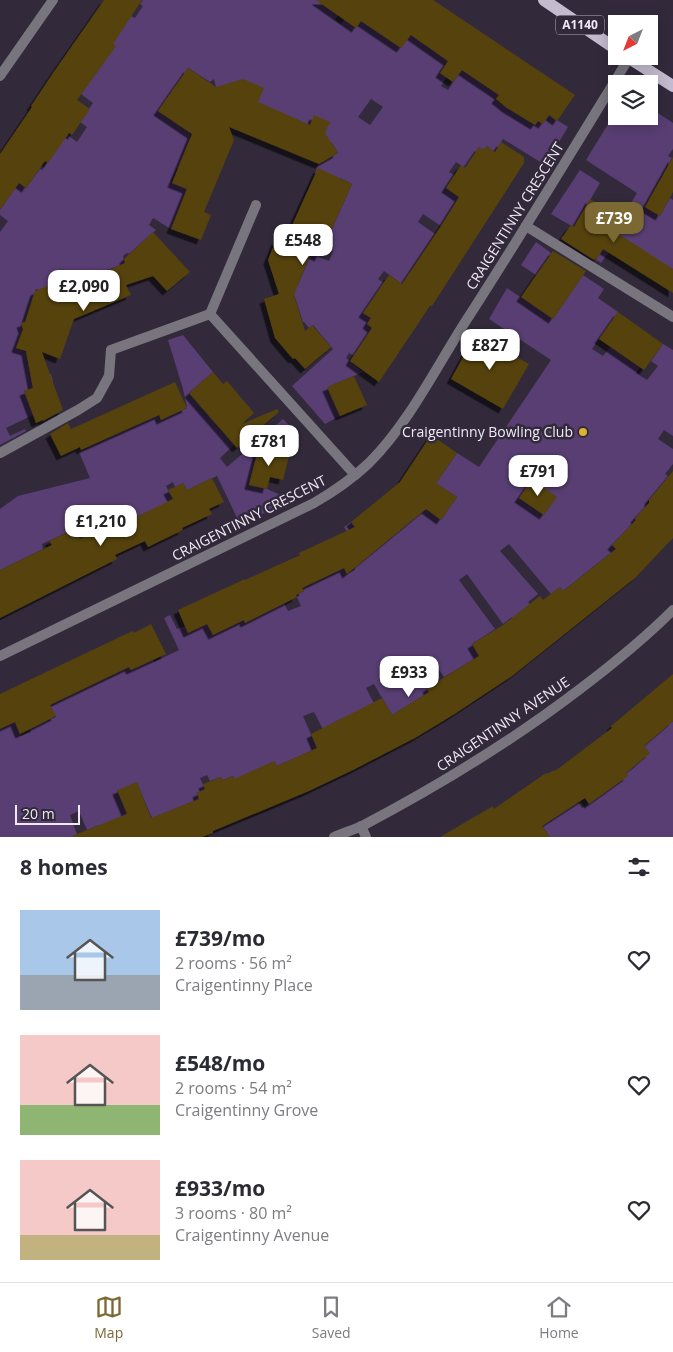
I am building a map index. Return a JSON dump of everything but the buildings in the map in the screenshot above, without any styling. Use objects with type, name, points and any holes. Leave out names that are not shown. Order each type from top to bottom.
[{"type":"main road","name":"A1140","points":[[544,0],[608,44]]},
{"type":"main road","points":[[640,65],[673,86]]},
{"type":"street","points":[[0,76],[53,0]]},
{"type":"street","name":"CRAIGENTINNY CRESCENT","points":[[0,656],[314,504],[355,475],[380,452],[407,416],[464,322],[526,226],[623,65]]},
{"type":"street","points":[[0,452],[97,398],[109,376],[111,350],[210,314],[256,205]]},
{"type":"street","points":[[526,226],[673,317]]},
{"type":"street","points":[[210,314],[355,475]]},
{"type":"street","name":"CRAIGENTINNY AVENUE","points":[[334,837],[361,826],[446,779],[538,721],[621,658],[659,625],[673,610]]},
{"type":"street","points":[[361,826],[366,837]]},
{"type":"shaded area","points":[[143,0],[322,0],[320,3],[338,15],[335,20],[341,24],[345,19],[361,20],[401,48],[413,32],[435,52],[451,56],[440,72],[447,77],[441,86],[448,90],[465,65],[499,95],[496,100],[535,125],[538,121],[549,115],[568,127],[545,165],[503,139],[495,152],[487,146],[484,150],[479,147],[474,154],[480,158],[479,178],[456,162],[449,172],[454,175],[446,188],[459,197],[441,226],[423,214],[418,222],[435,234],[402,284],[384,271],[378,279],[384,283],[367,324],[372,328],[354,356],[349,353],[346,358],[363,372],[328,387],[340,416],[325,424],[292,386],[333,349],[313,325],[309,328],[303,322],[290,282],[298,285],[311,254],[329,261],[333,251],[321,246],[327,240],[352,184],[340,178],[336,187],[314,177],[318,165],[338,153],[332,143],[317,152],[325,132],[216,87],[214,79],[210,82],[188,68],[159,111],[190,133],[187,172],[177,168],[171,182],[195,192],[184,197],[171,229],[153,218],[149,225],[156,230],[129,254],[127,253],[123,256],[125,263],[90,277],[87,270],[50,293],[36,289],[16,348],[45,358],[28,360],[32,379],[51,374],[53,381],[24,391],[33,415],[6,428],[10,436],[25,429],[26,431],[0,445],[0,232],[8,221],[0,215],[0,210],[19,183],[26,188],[55,152],[58,128],[77,142],[87,127],[80,122],[93,103],[81,94],[115,46],[112,43],[131,16],[135,18],[143,6],[140,4]],"holes":[[[371,99],[383,107],[370,125],[358,117]]]},
{"type":"shaded area","points":[[658,113],[673,123],[673,149],[668,156],[672,158],[645,207],[660,216],[670,198],[673,200],[673,269],[609,252],[601,263],[596,260],[604,245],[551,214],[580,170],[600,183],[586,207],[617,226],[637,193],[586,160],[608,124],[658,125]]},
{"type":"shaded area","points":[[536,242],[551,253],[536,275],[521,265]]},
{"type":"shaded area","points":[[583,275],[604,289],[598,298],[618,312],[592,349],[603,356],[610,347],[640,367],[636,373],[647,380],[658,366],[651,361],[663,344],[673,350],[673,436],[664,430],[658,439],[673,449],[673,464],[665,474],[673,480],[658,490],[646,504],[654,511],[641,512],[635,518],[642,525],[618,550],[608,555],[563,591],[560,587],[551,594],[509,544],[500,551],[538,594],[528,602],[536,611],[518,625],[512,617],[503,624],[467,574],[459,580],[495,629],[472,644],[479,656],[444,677],[436,666],[420,676],[429,692],[392,715],[374,684],[366,688],[380,715],[353,729],[347,716],[331,724],[329,741],[314,712],[303,716],[317,748],[277,766],[274,761],[238,788],[233,776],[223,780],[221,777],[210,781],[207,775],[200,778],[205,789],[197,793],[199,799],[152,818],[137,783],[117,791],[132,826],[99,825],[87,830],[79,811],[70,815],[78,837],[0,837],[0,729],[15,722],[21,736],[31,732],[20,707],[27,703],[38,725],[56,717],[50,705],[129,667],[141,634],[154,662],[179,650],[164,618],[170,615],[177,629],[185,626],[188,633],[207,624],[213,635],[283,601],[288,611],[301,606],[296,595],[304,591],[294,570],[302,567],[310,584],[344,568],[347,574],[355,570],[349,557],[360,551],[344,527],[351,522],[375,551],[414,519],[402,504],[428,509],[428,511],[441,520],[457,497],[436,483],[457,453],[479,467],[551,360],[489,319],[507,288],[553,319]]},
{"type":"shaded area","points":[[183,335],[213,372],[189,393],[208,415],[242,406],[218,427],[234,445],[220,458],[227,467],[283,419],[295,431],[290,453],[259,446],[249,485],[267,489],[292,500],[240,524],[217,476],[187,490],[183,483],[175,487],[173,482],[166,486],[173,500],[123,523],[121,520],[84,537],[79,527],[42,544],[43,549],[0,570],[0,509],[18,496],[90,478],[79,452],[158,415],[161,420],[187,408],[168,340]]},
{"type":"shaded area","points":[[673,721],[673,837],[550,837],[537,818],[567,810],[565,785],[582,808],[607,791],[608,749],[614,745],[632,769],[640,761],[644,746]]},
{"type":"place","name":"Craigentinny Bowling Club","points":[[583,432]]}]
